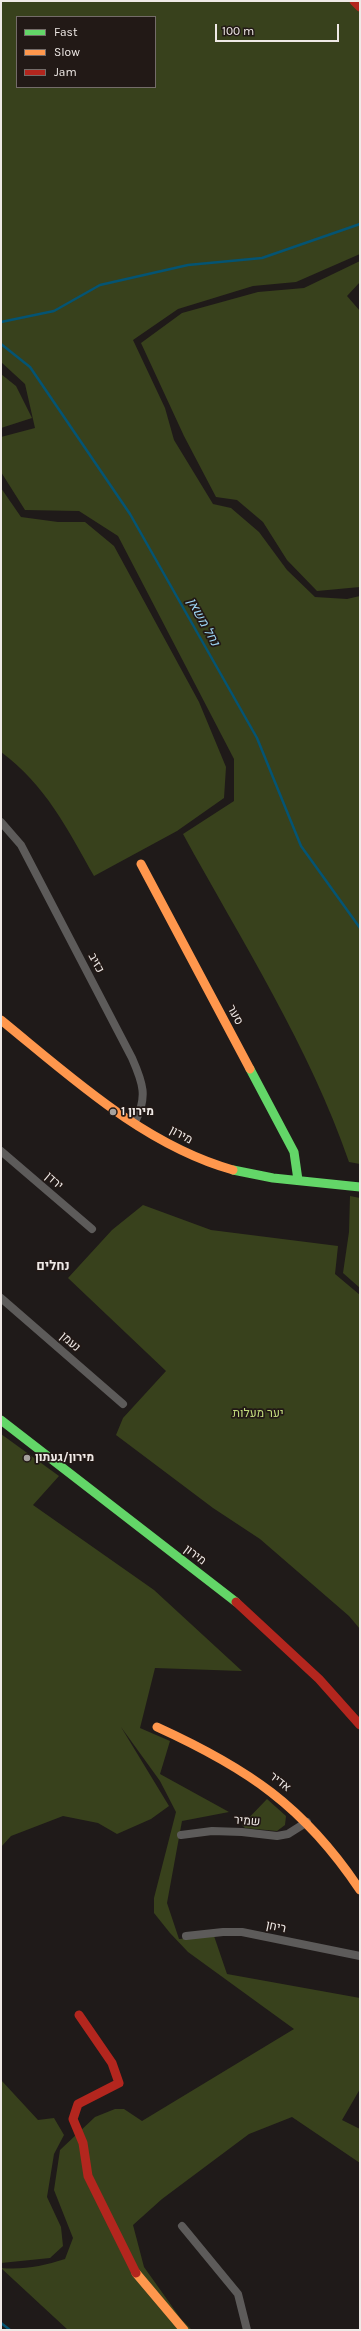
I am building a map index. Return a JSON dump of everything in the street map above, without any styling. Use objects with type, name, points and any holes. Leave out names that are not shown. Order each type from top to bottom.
[{"type":"street","points":[[354,1],[360,7]]},
{"type":"street","name":"כזיב","points":[[1,822],[20,845],[132,1058],[142,1081],[144,1098],[142,1109],[135,1122]]},
{"type":"street","name":"סער","points":[[141,864],[294,1152],[297,1164],[298,1180]]},
{"type":"street","name":"מירון","points":[[1,1020],[88,1091],[135,1122],[187,1153],[222,1167],[254,1175],[360,1188]]},
{"type":"street","name":"ירדן","points":[[1,1151],[92,1229]]},
{"type":"street","name":"נעמן","points":[[1,1298],[123,1404]]},
{"type":"street","name":"מירון","points":[[1,1420],[234,1601],[318,1679],[360,1725]]},
{"type":"street","name":"אדיר","points":[[157,1727],[194,1743],[264,1784],[308,1822],[326,1840],[360,1890]]},
{"type":"street","name":"שמיר","points":[[181,1835],[212,1831],[242,1832],[277,1836],[288,1834],[308,1822]]},
{"type":"street","name":"ריחן","points":[[186,1936],[223,1932],[242,1932],[360,1956]]},
{"type":"street","points":[[79,2015],[112,2063],[120,2083],[78,2104],[73,2119],[83,2143],[88,2176],[131,2266],[151,2293],[184,2330]]},
{"type":"street","points":[[182,2226],[238,2294],[247,2330]]},
{"type":"green space","points":[[1,1],[360,1],[360,254],[296,282],[253,286],[178,309],[133,340],[165,408],[174,440],[213,504],[231,508],[259,532],[287,570],[315,597],[347,599],[360,596],[360,1164],[349,1162],[315,1078],[295,1036],[251,954],[183,834],[234,801],[234,759],[118,536],[79,511],[25,510],[1,472],[1,437],[35,428],[25,384],[1,362]]},
{"type":"green space","points":[[360,261],[360,282],[347,296],[360,311],[360,587],[317,591],[287,560],[263,522],[237,500],[216,497],[184,436],[141,343],[182,313],[258,292],[304,288]]},
{"type":"green space","points":[[1,374],[16,386],[32,418],[1,428]]},
{"type":"green space","points":[[1,488],[21,517],[58,522],[85,522],[114,546],[199,702],[226,767],[224,798],[177,831],[94,876],[65,825],[43,793],[17,765],[1,752]]},
{"type":"green space","points":[[350,1196],[360,1198],[360,1288],[343,1273],[349,1232]]},
{"type":"green space","name":"יער מעלות","points":[[143,1205],[211,1230],[338,1246],[335,1274],[360,1295],[360,1629],[349,1616],[260,1539],[213,1508],[116,1435],[123,1418],[166,1371],[68,1278],[112,1230]]},
{"type":"green space","points":[[1,1434],[59,1476],[33,1505],[154,1590],[242,1671],[155,1668],[140,1728],[170,1741],[160,1774],[229,1812],[182,1821],[167,1903],[179,1939],[214,1936],[227,1974],[360,1998],[360,2089],[342,2120],[360,2129],[360,2163],[292,2117],[249,2134],[162,2199],[133,2225],[144,2267],[181,2319],[192,2330],[68,2330],[1,2268],[33,2267],[65,2259],[73,2238],[54,2190],[60,2150],[95,2117],[115,2109],[124,2109],[142,2121],[294,2029],[188,1952],[154,1913],[154,1898],[176,1812],[160,1781],[121,1727],[169,1806],[151,1819],[117,1834],[98,1823],[63,1816],[11,1836],[1,1847]]},
{"type":"green space","points":[[267,1799],[286,1816],[285,1825],[277,1831],[245,1828],[242,1825]]},
{"type":"green space","points":[[1,2080],[38,2120],[54,2118],[64,2135],[54,2154],[47,2197],[61,2227],[63,2246],[50,2258],[1,2263]]},
{"type":"waterway","points":[[1,322],[54,311],[100,285],[188,265],[262,258],[360,224]]},
{"type":"waterway","name":"נחל משאן","points":[[1,344],[30,367],[130,514],[257,738],[301,846],[360,928]]},
{"type":"waterway","points":[[1,2323],[10,2330]]},
{"type":"traffic: fast","points":[[250,1069],[294,1152],[298,1180]]},
{"type":"traffic: fast","points":[[233,1170],[273,1178],[360,1187]]},
{"type":"traffic: fast","points":[[1,1420],[236,1602]]},
{"type":"traffic: slow","points":[[141,864],[250,1069]]},
{"type":"traffic: slow","points":[[1,1020],[82,1086],[139,1127],[200,1159],[233,1170]]},
{"type":"traffic: slow","points":[[157,1727],[219,1758],[246,1774],[271,1792],[295,1812],[317,1835],[339,1861],[360,1890]]},
{"type":"traffic: slow","points":[[136,2273],[184,2330]]},
{"type":"traffic: jam","points":[[354,1],[360,7]]},
{"type":"traffic: jam","points":[[236,1602],[319,1679],[360,1725]]},
{"type":"traffic: jam","points":[[79,2015],[112,2063],[119,2083],[78,2104],[73,2119],[83,2143],[88,2176],[136,2273]]},
{"type":"place","name":"מירון 1","points":[[113,1112]]},
{"type":"place","name":"מירון/געתון","points":[[27,1458]]},
{"type":"district","name":"נחלים","points":[[53,1266]]}]
